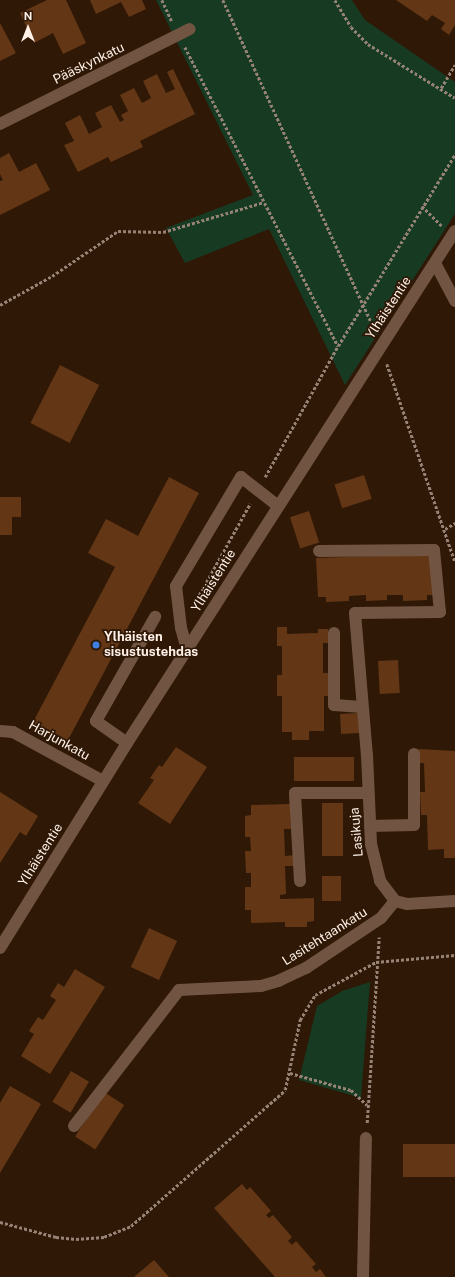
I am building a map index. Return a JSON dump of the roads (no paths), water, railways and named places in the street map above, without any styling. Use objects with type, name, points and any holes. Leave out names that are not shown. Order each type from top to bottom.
[{"type":"street","name":"Pääskynkatu","points":[[0,124],[184,32]]},
{"type":"street","name":"Ylhäistentie","points":[[0,948],[127,743],[453,233]]},
{"type":"street","points":[[435,263],[455,301]]},
{"type":"street","points":[[186,650],[181,628],[176,586],[241,477],[278,506]]},
{"type":"street","name":"Lasikuja","points":[[319,551],[434,550],[440,612],[355,613],[367,755],[370,826],[376,870],[380,882],[395,901]]},
{"type":"street","points":[[127,743],[96,721],[155,617]]},
{"type":"street","points":[[334,633],[334,705],[362,707]]},
{"type":"street","name":"Harjunkatu","points":[[0,731],[13,732],[103,781]]},
{"type":"street","points":[[370,826],[414,825],[414,754]]},
{"type":"street","points":[[300,881],[295,793],[368,793]]},
{"type":"street","points":[[395,901],[407,904],[455,901]]},
{"type":"street","name":"Lasitehtaankatu","points":[[74,1126],[179,990],[261,986],[278,981],[306,968],[381,918],[395,901]]},
{"type":"street","points":[[363,1277],[366,1138]]},
{"type":"place","name":"Ylhäisten sisustustehdas","points":[[96,645]]}]
